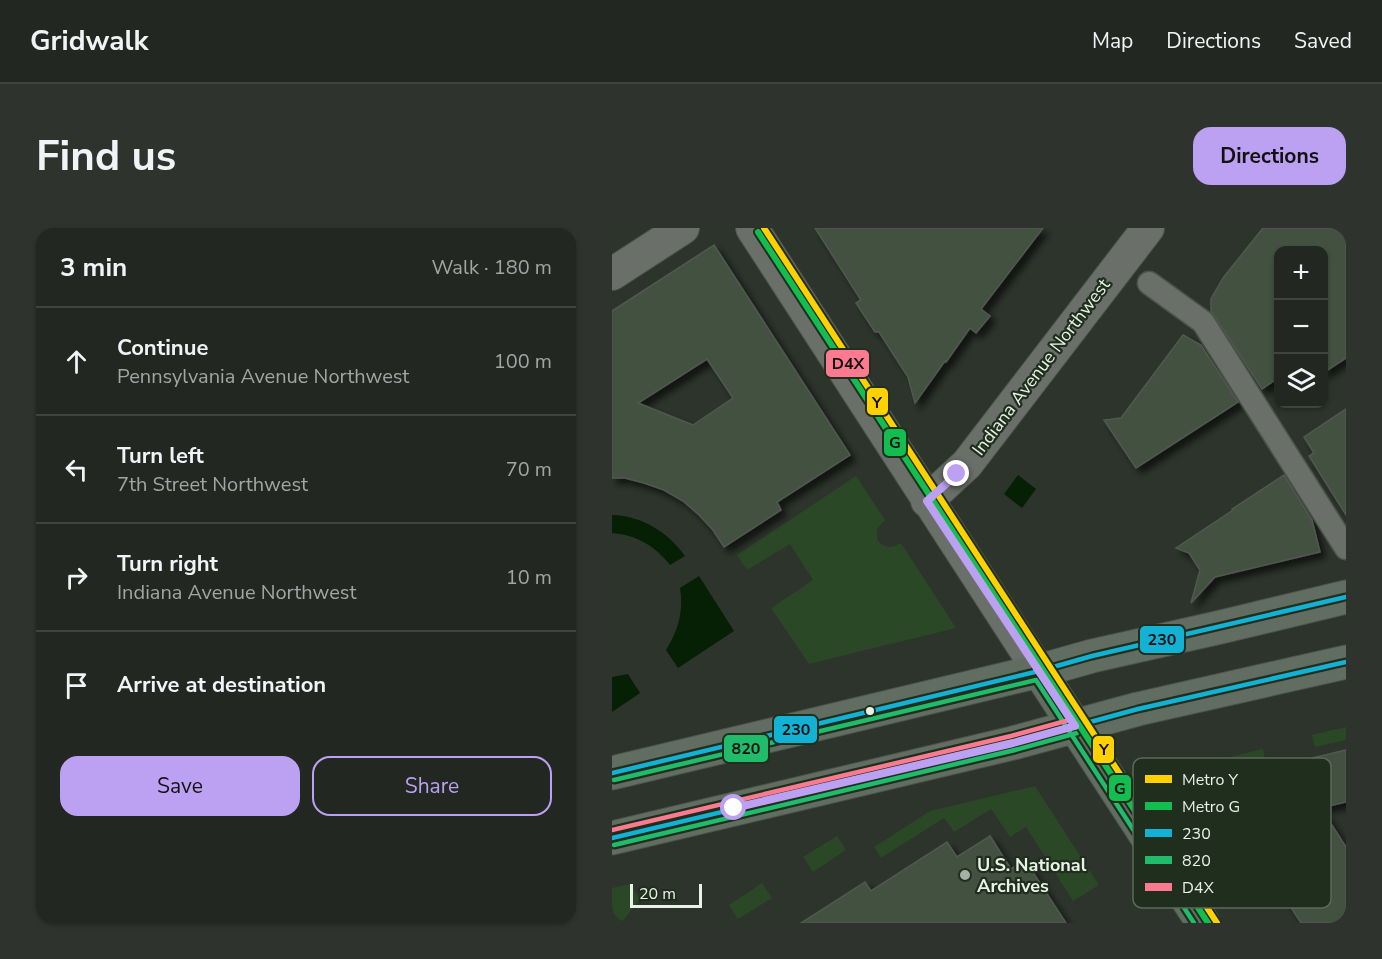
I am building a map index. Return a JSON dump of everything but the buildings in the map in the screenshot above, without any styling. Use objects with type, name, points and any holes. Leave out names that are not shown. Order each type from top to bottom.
[{"type":"main road","points":[[612,274],[683,228]]},
{"type":"main road","points":[[752,228],[1133,815]]},
{"type":"main road","name":"Indiana Avenue Northwest","points":[[927,501],[967,464],[1148,228]]},
{"type":"main road","points":[[612,773],[1039,671],[1092,656],[1346,597]]},
{"type":"main road","points":[[612,838],[1013,743],[1138,709],[1346,662]]},
{"type":"main road","points":[[1193,908],[1203,923]]},
{"type":"street","points":[[1149,282],[1203,322],[1346,548]]},
{"type":"shaded area","points":[[1018,475],[1036,489],[1022,508],[1004,494]]},
{"type":"shaded area","points":[[856,476],[885,520],[877,529],[877,540],[888,547],[901,543],[956,628],[809,664],[771,608],[813,580],[790,544],[747,570],[737,555]]},
{"type":"shaded area","points":[[612,515],[634,518],[653,527],[671,540],[685,556],[670,565],[658,552],[645,543],[630,536],[612,533]]},
{"type":"shaded area","points":[[699,576],[734,631],[678,668],[666,650],[679,620],[680,588]]},
{"type":"shaded area","points":[[628,674],[640,693],[612,712],[612,677]]},
{"type":"shaded area","points":[[1346,727],[1346,740],[1315,747],[1312,735]]},
{"type":"shaded area","points":[[1263,749],[1265,758],[1230,758]]},
{"type":"shaded area","points":[[1035,786],[1099,885],[1073,901],[1026,827],[1010,837],[991,809],[954,832],[944,818],[881,858],[874,847],[930,811]]},
{"type":"shaded area","points":[[837,836],[846,850],[813,872],[803,857]]},
{"type":"shaded area","points":[[762,883],[772,898],[738,919],[729,905]]},
{"type":"shaded area","points":[[630,884],[640,899],[621,923],[612,923],[612,888]]},
{"type":"metro line","name":"Y","points":[[764,228],[1133,794]]},
{"type":"metro line","name":"G","points":[[758,232],[1133,808]]},
{"type":"metro line","name":"G","points":[[1198,908],[1208,923]]},
{"type":"metro line","name":"Y","points":[[1207,908],[1217,923]]},
{"type":"transit line","name":"D4X","points":[[761,228],[1133,803]]},
{"type":"transit line","name":"230","points":[[612,773],[1039,671],[1092,656],[1346,597]]},
{"type":"transit line","name":"230","points":[[612,838],[1013,743],[1138,709],[1346,662]]},
{"type":"transit line","name":"820","points":[[614,780],[1036,680],[1133,829]]},
{"type":"transit line","name":"D4X","points":[[612,830],[1011,736],[1073,719]]},
{"type":"transit line","name":"820","points":[[614,845],[1015,750],[1077,733]]},
{"type":"transit line","name":"820","points":[[1184,908],[1194,923]]},
{"type":"transit line","name":"D4X","points":[[1202,908],[1209,919]]},
{"type":"place","name":"U.S. National Archives","points":[[965,875]]},
{"type":"route","points":[[734,808],[1013,743],[1075,726],[927,501],[957,474]]}]
